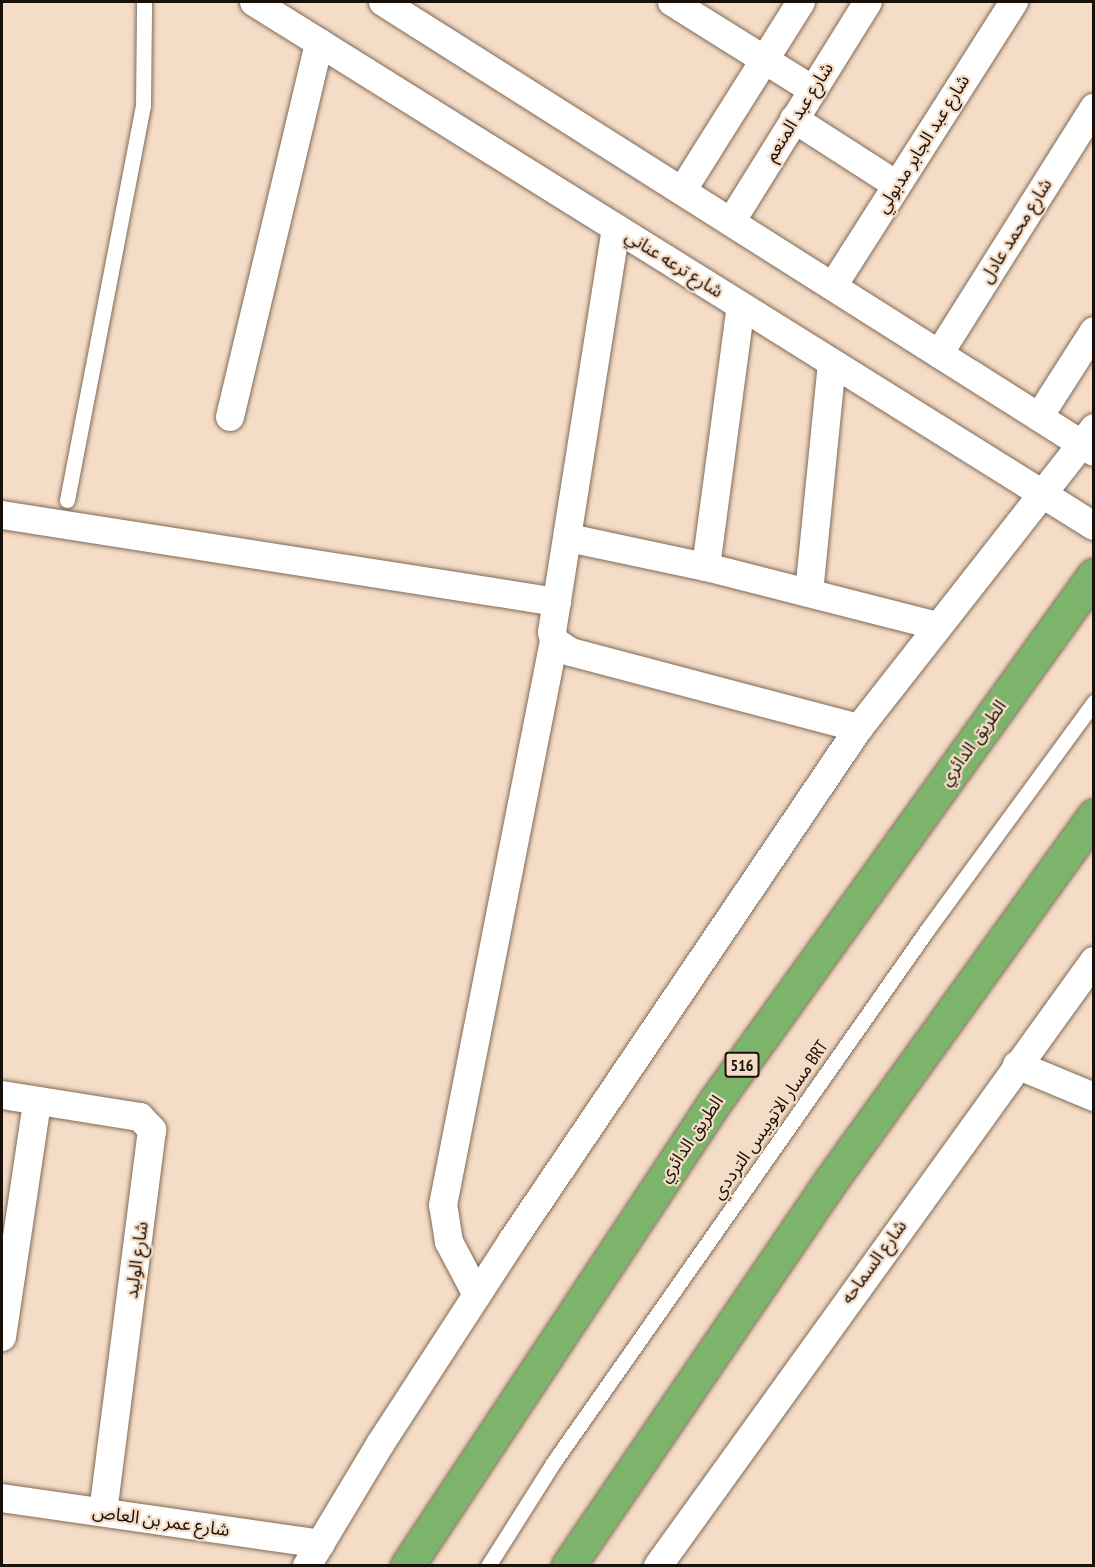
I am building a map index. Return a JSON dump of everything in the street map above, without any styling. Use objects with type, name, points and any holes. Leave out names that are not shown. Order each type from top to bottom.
[{"type":"highway","name":"الطريق الدائري","points":[[407,1566],[716,1100],[1094,575]]},
{"type":"highway","points":[[568,1566],[832,1179],[1094,816]]},
{"type":"street","name":"شارع ترعه عناني","points":[[254,2],[1094,526]]},
{"type":"street","points":[[314,1555],[381,1443],[477,1295],[859,728],[1041,493],[1089,441],[1039,417],[383,2]]},
{"type":"street","points":[[672,2],[813,90]]},
{"type":"street","points":[[682,191],[801,2]]},
{"type":"street","name":"شارع عبد المنعم","points":[[731,222],[866,2]]},
{"type":"street","name":"شارع عبد الجابر مدبولي","points":[[833,286],[1014,2]]},
{"type":"street","points":[[231,417],[319,42]]},
{"type":"street","name":"شارع محمد عادل","points":[[939,354],[1094,108]]},
{"type":"street","points":[[795,119],[897,185]]},
{"type":"street","points":[[477,1295],[449,1242],[443,1204],[554,641],[557,602],[569,538],[616,228]]},
{"type":"street","points":[[706,567],[741,306]]},
{"type":"street","points":[[1039,417],[1094,331]]},
{"type":"street","points":[[809,593],[832,363]]},
{"type":"street","points":[[2,515],[557,602]]},
{"type":"street","points":[[569,538],[706,567],[938,626]]},
{"type":"street","points":[[554,641],[571,652],[859,728]]},
{"type":"street","name":"شارع السماحه","points":[[658,1566],[1094,961]]},
{"type":"street","points":[[1017,1065],[1094,1097]]},
{"type":"street","points":[[2,1095],[37,1102],[2,1337]]},
{"type":"street","name":"شارع الوليد","points":[[37,1102],[140,1117],[152,1130],[103,1512]]},
{"type":"street","name":"شارع عمر بن العاص","points":[[2,1498],[103,1512],[314,1555]]},
{"type":"lane","points":[[68,500],[143,105],[144,2]]},
{"type":"lane","name":"مسار الاتوبيس الترددي BRT","points":[[488,1566],[554,1463],[920,940],[1094,702]]}]
